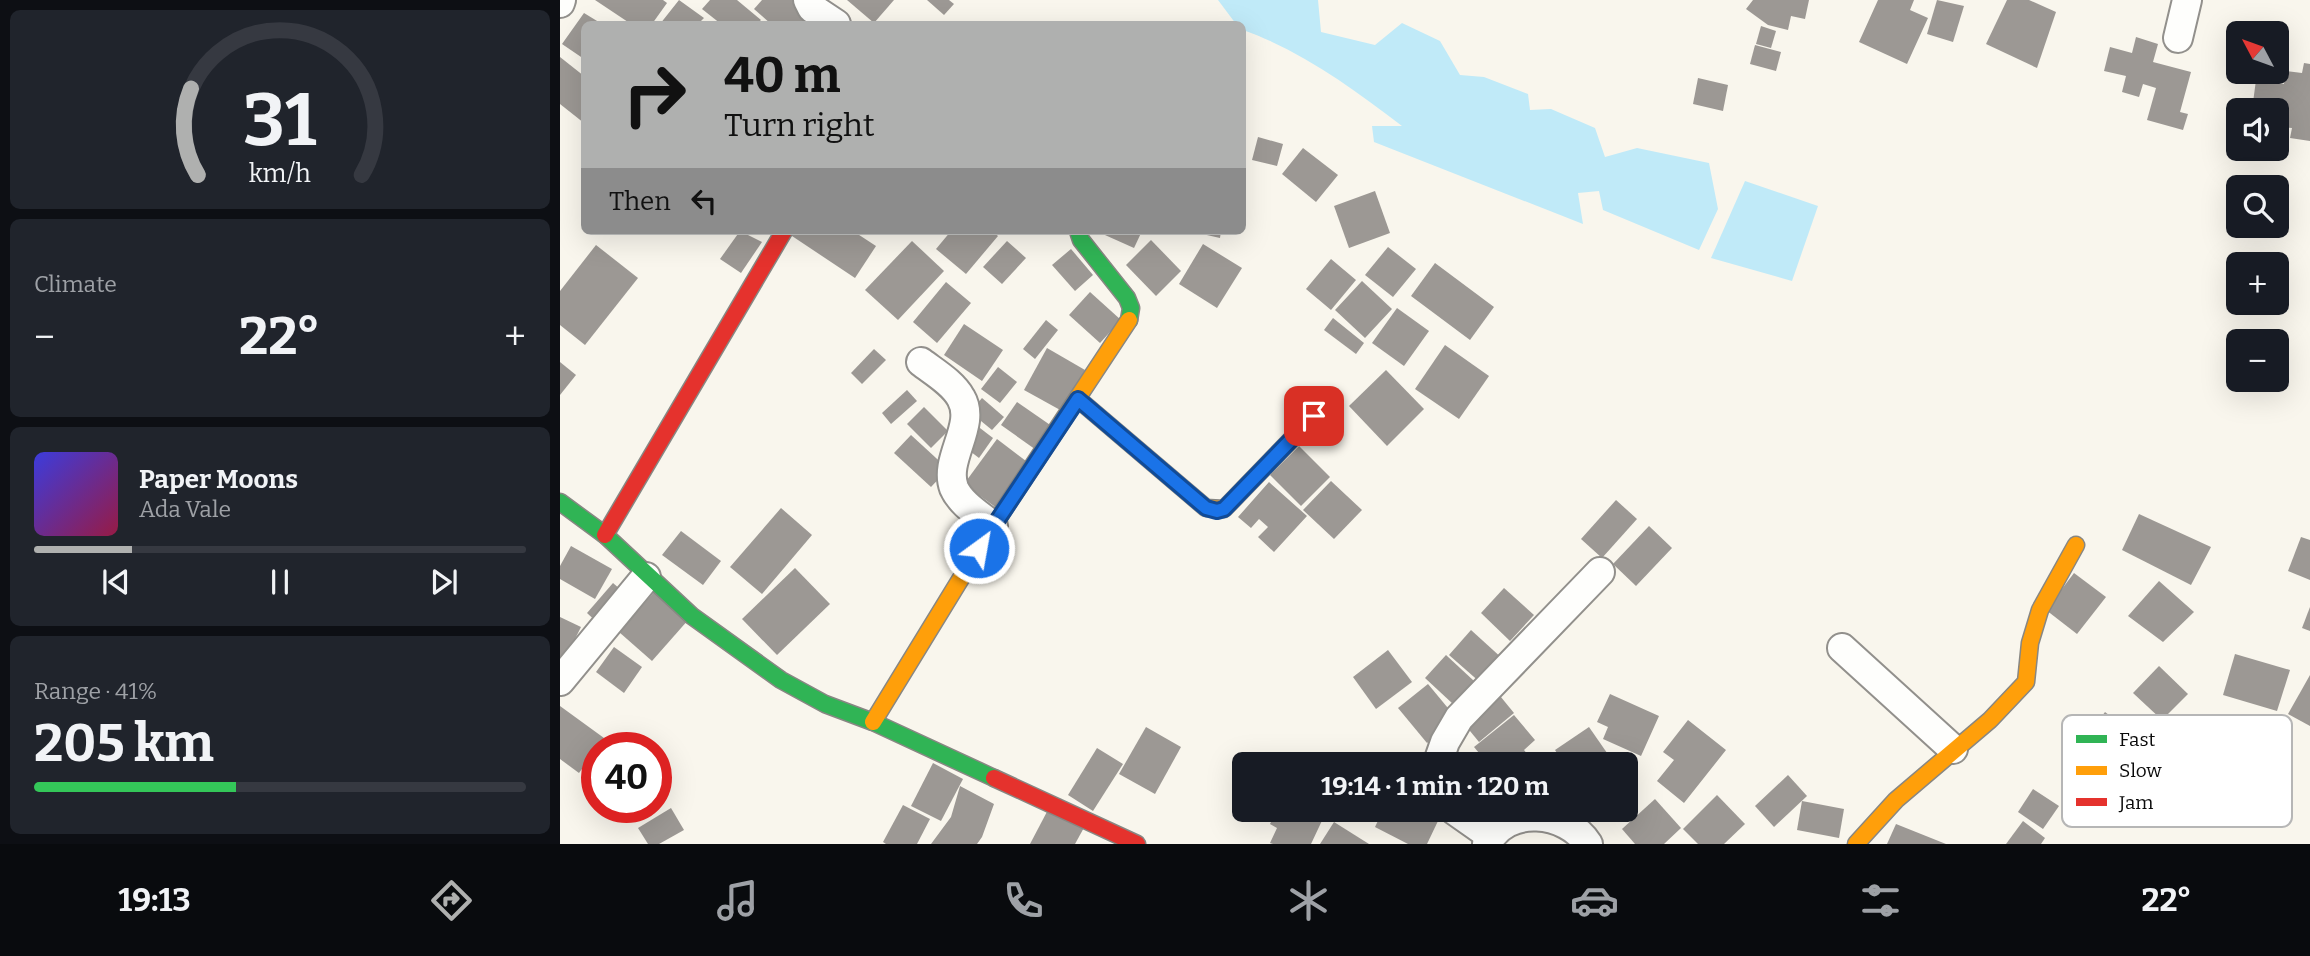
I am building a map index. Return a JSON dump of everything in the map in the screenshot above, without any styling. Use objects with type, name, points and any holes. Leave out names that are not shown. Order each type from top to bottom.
[{"type":"street","points":[[808,0],[812,8],[832,21]]},
{"type":"street","points":[[2178,38],[2188,0]]},
{"type":"street","points":[[604,535],[783,235]]},
{"type":"street","points":[[873,722],[993,526],[1123,333],[1131,308],[1081,235]]},
{"type":"street","points":[[921,362],[963,400],[965,411],[952,473],[954,487],[962,500],[993,526]]},
{"type":"street","points":[[1078,399],[1206,508],[1217,511],[1224,509],[1314,416]]},
{"type":"street","points":[[560,502],[604,535],[646,577],[692,616],[781,680],[825,704],[873,722],[1137,844]]},
{"type":"street","points":[[1856,844],[1896,800],[1990,720],[2026,682],[2027,651],[2034,620],[2076,545]]},
{"type":"street","points":[[1442,752],[1459,718],[1600,572]]},
{"type":"street","points":[[560,681],[646,577]]},
{"type":"street","points":[[1842,648],[1953,749]]},
{"type":"street","points":[[1468,822],[1489,840],[1513,821],[1544,817],[1572,826],[1588,844]]},
{"type":"water","points":[[1218,0],[1318,0],[1321,32],[1375,45],[1402,23],[1440,41],[1460,75],[1484,77],[1528,94],[1530,110],[1551,109],[1595,128],[1605,157],[1637,148],[1709,163],[1718,209],[1699,250],[1603,210],[1599,191],[1578,193],[1583,224],[1374,142],[1372,126],[1402,126],[1345,84],[1306,60],[1246,31],[1246,21],[1234,21]]},
{"type":"water","points":[[1745,181],[1818,206],[1792,281],[1711,258]]},
{"type":"building","points":[[595,0],[663,0],[667,3],[654,21],[626,21]]},
{"type":"building","points":[[679,0],[704,18],[701,21],[662,21]]},
{"type":"building","points":[[710,0],[737,0],[761,20],[717,21],[702,9]]},
{"type":"building","points":[[762,0],[792,0],[817,21],[768,21],[754,9]]},
{"type":"building","points":[[847,0],[894,0],[876,21],[872,21]]},
{"type":"building","points":[[927,0],[949,0],[954,4],[944,15]]},
{"type":"building","points":[[1753,0],[1809,0],[1805,19],[1791,16],[1788,30],[1768,25],[1746,9]]},
{"type":"building","points":[[1878,0],[1914,0],[1910,10],[1928,18],[1907,64],[1859,42]]},
{"type":"building","points":[[1937,0],[1964,6],[1953,42],[1927,34]]},
{"type":"building","points":[[2007,0],[2029,0],[2056,12],[2037,68],[1986,44]]},
{"type":"building","points":[[584,13],[597,21],[581,21],[581,57],[562,44]]},
{"type":"building","points":[[1761,26],[1776,31],[1771,48],[1756,44]]},
{"type":"building","points":[[2136,37],[2158,44],[2153,62],[2191,72],[2180,112],[2188,114],[2183,130],[2147,120],[2156,88],[2143,84],[2139,97],[2122,92],[2126,76],[2104,71],[2110,47],[2132,53]]},
{"type":"building","points":[[1755,45],[1781,52],[1776,71],[1750,64]]},
{"type":"building","points":[[560,57],[581,74],[581,121],[560,104]]},
{"type":"building","points":[[2304,63],[2310,64],[2310,141],[2290,138],[2292,128],[2289,128],[2289,98],[2254,98],[2255,84],[2289,84],[2289,71],[2302,73]]},
{"type":"building","points":[[1698,78],[1728,85],[1723,111],[1693,104]]},
{"type":"building","points":[[1258,137],[1283,144],[1277,166],[1252,160]]},
{"type":"building","points":[[1303,148],[1338,175],[1316,202],[1282,174]]},
{"type":"building","points":[[1375,191],[1390,233],[1349,248],[1334,206]]},
{"type":"building","points":[[737,235],[748,235],[762,242],[741,273],[720,259]]},
{"type":"building","points":[[790,235],[859,235],[876,246],[855,278]]},
{"type":"building","points":[[948,235],[998,236],[966,274],[936,249]]},
{"type":"building","points":[[1105,235],[1140,235],[1134,248]]},
{"type":"building","points":[[1151,240],[1181,271],[1156,296],[1126,265]]},
{"type":"building","points":[[912,241],[944,271],[898,320],[865,290]]},
{"type":"building","points":[[1007,241],[1026,258],[1002,284],[983,267]]},
{"type":"building","points":[[1203,244],[1242,268],[1217,308],[1179,284]]},
{"type":"building","points":[[596,245],[638,278],[585,345],[560,325],[560,291]]},
{"type":"building","points":[[1388,247],[1416,269],[1393,297],[1365,275]]},
{"type":"building","points":[[1071,249],[1093,275],[1075,291],[1052,265]]},
{"type":"building","points":[[1331,259],[1356,280],[1331,310],[1306,289]]},
{"type":"building","points":[[1435,263],[1494,307],[1470,340],[1411,296]]},
{"type":"building","points":[[1362,281],[1392,309],[1365,338],[1335,310]]},
{"type":"building","points":[[946,282],[971,303],[937,343],[913,322]]},
{"type":"building","points":[[1090,292],[1121,320],[1100,343],[1069,315]]},
{"type":"building","points":[[1397,308],[1429,331],[1404,366],[1372,343]]},
{"type":"building","points":[[1333,318],[1364,343],[1356,354],[1324,330]]},
{"type":"building","points":[[1046,320],[1058,330],[1035,359],[1023,349]]},
{"type":"building","points":[[964,324],[1003,350],[982,381],[944,355]]},
{"type":"building","points":[[1445,345],[1489,376],[1459,419],[1415,389]]},
{"type":"building","points":[[1047,348],[1085,370],[1062,411],[1024,390]]},
{"type":"building","points":[[874,349],[886,360],[862,384],[851,373]]},
{"type":"building","points":[[560,362],[576,375],[560,395]]},
{"type":"building","points":[[998,367],[1017,382],[1000,403],[981,389]]},
{"type":"building","points":[[1386,370],[1424,409],[1387,446],[1349,406]]},
{"type":"building","points":[[907,390],[917,401],[891,424],[882,413]]},
{"type":"building","points":[[982,398],[1004,417],[992,430],[970,412]]},
{"type":"building","points":[[1017,402],[1056,429],[1039,452],[1001,425]]},
{"type":"building","points":[[924,407],[948,431],[931,448],[907,424]]},
{"type":"building","points":[[976,425],[993,438],[979,458],[962,445]]},
{"type":"building","points":[[911,435],[948,469],[931,487],[894,453]]},
{"type":"building","points":[[997,439],[1030,464],[998,509],[964,484]]},
{"type":"building","points":[[1299,446],[1330,477],[1301,506],[1270,475]]},
{"type":"building","points":[[1331,481],[1362,510],[1334,539],[1303,510]]},
{"type":"building","points":[[1269,482],[1307,516],[1274,552],[1258,537],[1268,527],[1259,519],[1251,528],[1238,517]]},
{"type":"building","points":[[1616,500],[1637,519],[1602,558],[1581,539]]},
{"type":"building","points":[[781,508],[812,535],[762,594],[730,567]]},
{"type":"building","points":[[2139,514],[2211,547],[2191,585],[2122,550]]},
{"type":"building","points":[[1649,526],[1672,548],[1636,586],[1613,564]]},
{"type":"building","points":[[681,531],[721,561],[703,585],[662,555]]},
{"type":"building","points":[[2301,537],[2310,540],[2310,580],[2288,571]]},
{"type":"building","points":[[571,546],[612,569],[595,599],[560,579],[560,566]]},
{"type":"building","points":[[795,568],[830,604],[777,655],[742,619]]},
{"type":"building","points":[[2074,573],[2106,597],[2077,634],[2046,610]]},
{"type":"building","points":[[2159,581],[2194,612],[2163,642],[2128,616]]},
{"type":"building","points":[[613,583],[628,596],[601,626],[587,613]]},
{"type":"building","points":[[1504,588],[1534,615],[1510,641],[1481,613]]},
{"type":"building","points":[[656,590],[689,619],[652,661],[619,632]]},
{"type":"building","points":[[2310,607],[2310,631],[2302,628]]},
{"type":"building","points":[[560,617],[581,627],[563,663],[560,662]]},
{"type":"building","points":[[1471,630],[1504,660],[1482,684],[1449,655]]},
{"type":"building","points":[[614,647],[642,667],[624,693],[596,672]]},
{"type":"building","points":[[1388,650],[1412,682],[1376,709],[1353,677]]},
{"type":"building","points":[[2235,654],[2290,670],[2277,711],[2223,695]]},
{"type":"building","points":[[1446,655],[1474,681],[1453,704],[1425,678]]},
{"type":"building","points":[[2159,666],[2188,694],[2167,715],[2157,715],[2133,693]]},
{"type":"building","points":[[2310,675],[2310,726],[2288,714]]},
{"type":"building","points":[[1428,684],[1457,719],[1427,743],[1398,708]]},
{"type":"building","points":[[1496,691],[1514,713],[1479,742],[1461,720]]},
{"type":"building","points":[[1610,694],[1659,716],[1641,756],[1638,752],[1603,739],[1608,727],[1597,722]]},
{"type":"building","points":[[560,706],[596,732],[581,732],[579,773],[560,759]]},
{"type":"building","points":[[1514,715],[1535,740],[1524,750],[1526,752],[1478,752],[1474,747]]},
{"type":"building","points":[[1688,720],[1726,750],[1684,803],[1657,781],[1674,760],[1663,752]]},
{"type":"building","points":[[1146,727],[1181,747],[1155,794],[1119,774]]},
{"type":"building","points":[[1589,727],[1606,752],[1556,752],[1555,750]]},
{"type":"building","points":[[1097,748],[1123,764],[1093,811],[1068,795]]},
{"type":"building","points":[[933,763],[963,779],[941,821],[911,806]]},
{"type":"building","points":[[1788,775],[1807,796],[1774,827],[1755,806]]},
{"type":"building","points":[[960,786],[994,804],[982,837],[977,844],[931,844],[951,817]]},
{"type":"building","points":[[2033,789],[2059,806],[2043,829],[2018,812]]},
{"type":"building","points":[[1717,795],[1745,824],[1724,844],[1698,844],[1683,829]]},
{"type":"building","points":[[1655,799],[1681,828],[1664,844],[1635,844],[1622,829],[1630,822],[1638,822],[1638,814]]},
{"type":"building","points":[[1802,801],[1844,809],[1839,838],[1797,830]]},
{"type":"building","points":[[903,805],[930,819],[917,844],[886,844],[883,842]]},
{"type":"building","points":[[1050,806],[1086,824],[1075,844],[1030,844]]},
{"type":"building","points":[[672,810],[684,830],[659,844],[648,844],[638,828],[646,823],[672,823]]},
{"type":"building","points":[[2023,821],[2045,838],[2041,844],[2006,844]]},
{"type":"building","points":[[1321,822],[1311,844],[1270,843],[1277,828],[1270,824]]},
{"type":"building","points":[[1334,822],[1369,844],[1320,844]]},
{"type":"building","points":[[1377,822],[1438,822],[1427,844],[1408,844],[1375,827]]},
{"type":"building","points":[[1896,824],[1946,844],[1887,844]]},
{"type":"traffic: fast","points":[[1079,235],[1127,298],[1131,308],[1129,320]]},
{"type":"traffic: fast","points":[[560,502],[605,535],[692,616],[781,680],[825,704],[873,722],[994,778]]},
{"type":"traffic: slow","points":[[873,722],[993,526],[1129,320]]},
{"type":"traffic: slow","points":[[1078,399],[1206,508],[1224,509],[1314,416]]},
{"type":"traffic: slow","points":[[1856,844],[1896,800],[1990,720],[2026,682],[2030,643],[2040,610],[2076,545]]},
{"type":"traffic: jam","points":[[605,535],[782,235]]},
{"type":"traffic: jam","points":[[994,778],[1137,844]]},
{"type":"route","points":[[979,548],[1078,399],[1206,508],[1217,511],[1224,509],[1314,416]]}]
